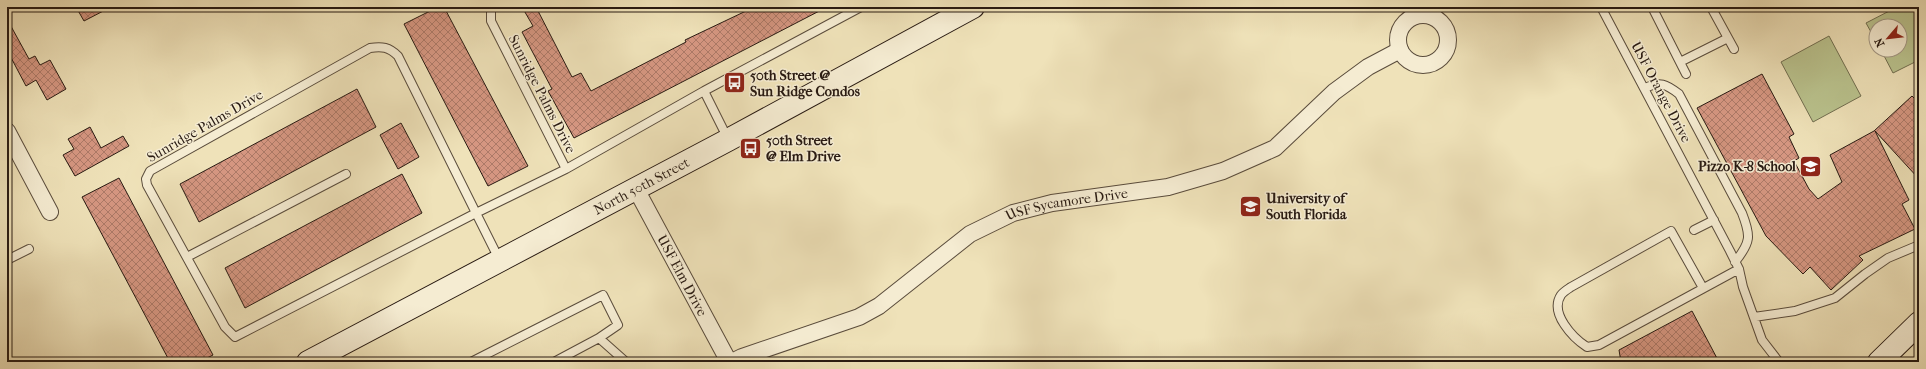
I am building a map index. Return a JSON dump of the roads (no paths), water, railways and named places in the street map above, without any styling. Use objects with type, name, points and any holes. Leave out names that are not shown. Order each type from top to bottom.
[{"type":"street","name":"North 50th Street","points":[[308,362],[728,140],[973,7]]},
{"type":"street","name":"USF Sycamore Drive","points":[[732,362],[742,357],[859,317],[879,306],[970,234],[1013,213],[1052,204],[1168,188],[1223,171],[1275,148],[1334,92],[1368,68],[1400,50]]},
{"type":"street","points":[[7,131],[50,212]]},
{"type":"street","name":"USF Elm Drive","points":[[636,189],[729,362]]},
{"type":"street","points":[[1879,362],[1919,323]]},
{"type":"lane","name":"Sunridge Palms Drive","points":[[491,7],[491,20],[566,169]]},
{"type":"lane","name":"Sunridge Palms Drive","points":[[476,213],[398,56],[391,49],[380,46],[370,48],[150,171],[146,179],[147,185],[225,327],[235,337],[476,213],[566,169],[704,91],[861,7]]},
{"type":"lane","name":"USF Orange Drive","points":[[1601,7],[1737,265],[1743,287],[1762,340],[1779,362]]},
{"type":"lane","points":[[1652,7],[1686,74]]},
{"type":"lane","points":[[1711,7],[1734,49]]},
{"type":"lane","points":[[1680,62],[1728,38]]},
{"type":"lane","points":[[1645,88],[1654,84],[1663,84],[1678,94],[1742,213],[1747,226],[1748,244],[1737,265],[1703,288],[1599,345],[1587,347],[1575,339],[1566,329],[1558,305],[1561,295],[1571,287],[1671,231],[1703,288]]},
{"type":"lane","points":[[704,91],[728,140]]},
{"type":"lane","points":[[187,257],[346,174]]},
{"type":"lane","points":[[476,213],[500,260]]},
{"type":"lane","points":[[1694,230],[1714,220]]},
{"type":"lane","points":[[1754,317],[1795,311],[1835,298],[1888,258],[1919,245]]},
{"type":"lane","points":[[7,260],[29,249]]},
{"type":"lane","points":[[471,362],[603,295],[618,325],[599,338],[554,362]]},
{"type":"lane","points":[[599,338],[626,362]]},
{"type":"place","name":"50th Street @ Sun Ridge Condos","points":[[735,83]]},
{"type":"place","name":"50th Street @ Elm Drive","points":[[750,148]]},
{"type":"place","name":"Pizzo K-8 School","points":[[1811,166]]},
{"type":"place","name":"University of South Florida","points":[[1250,206]]}]
